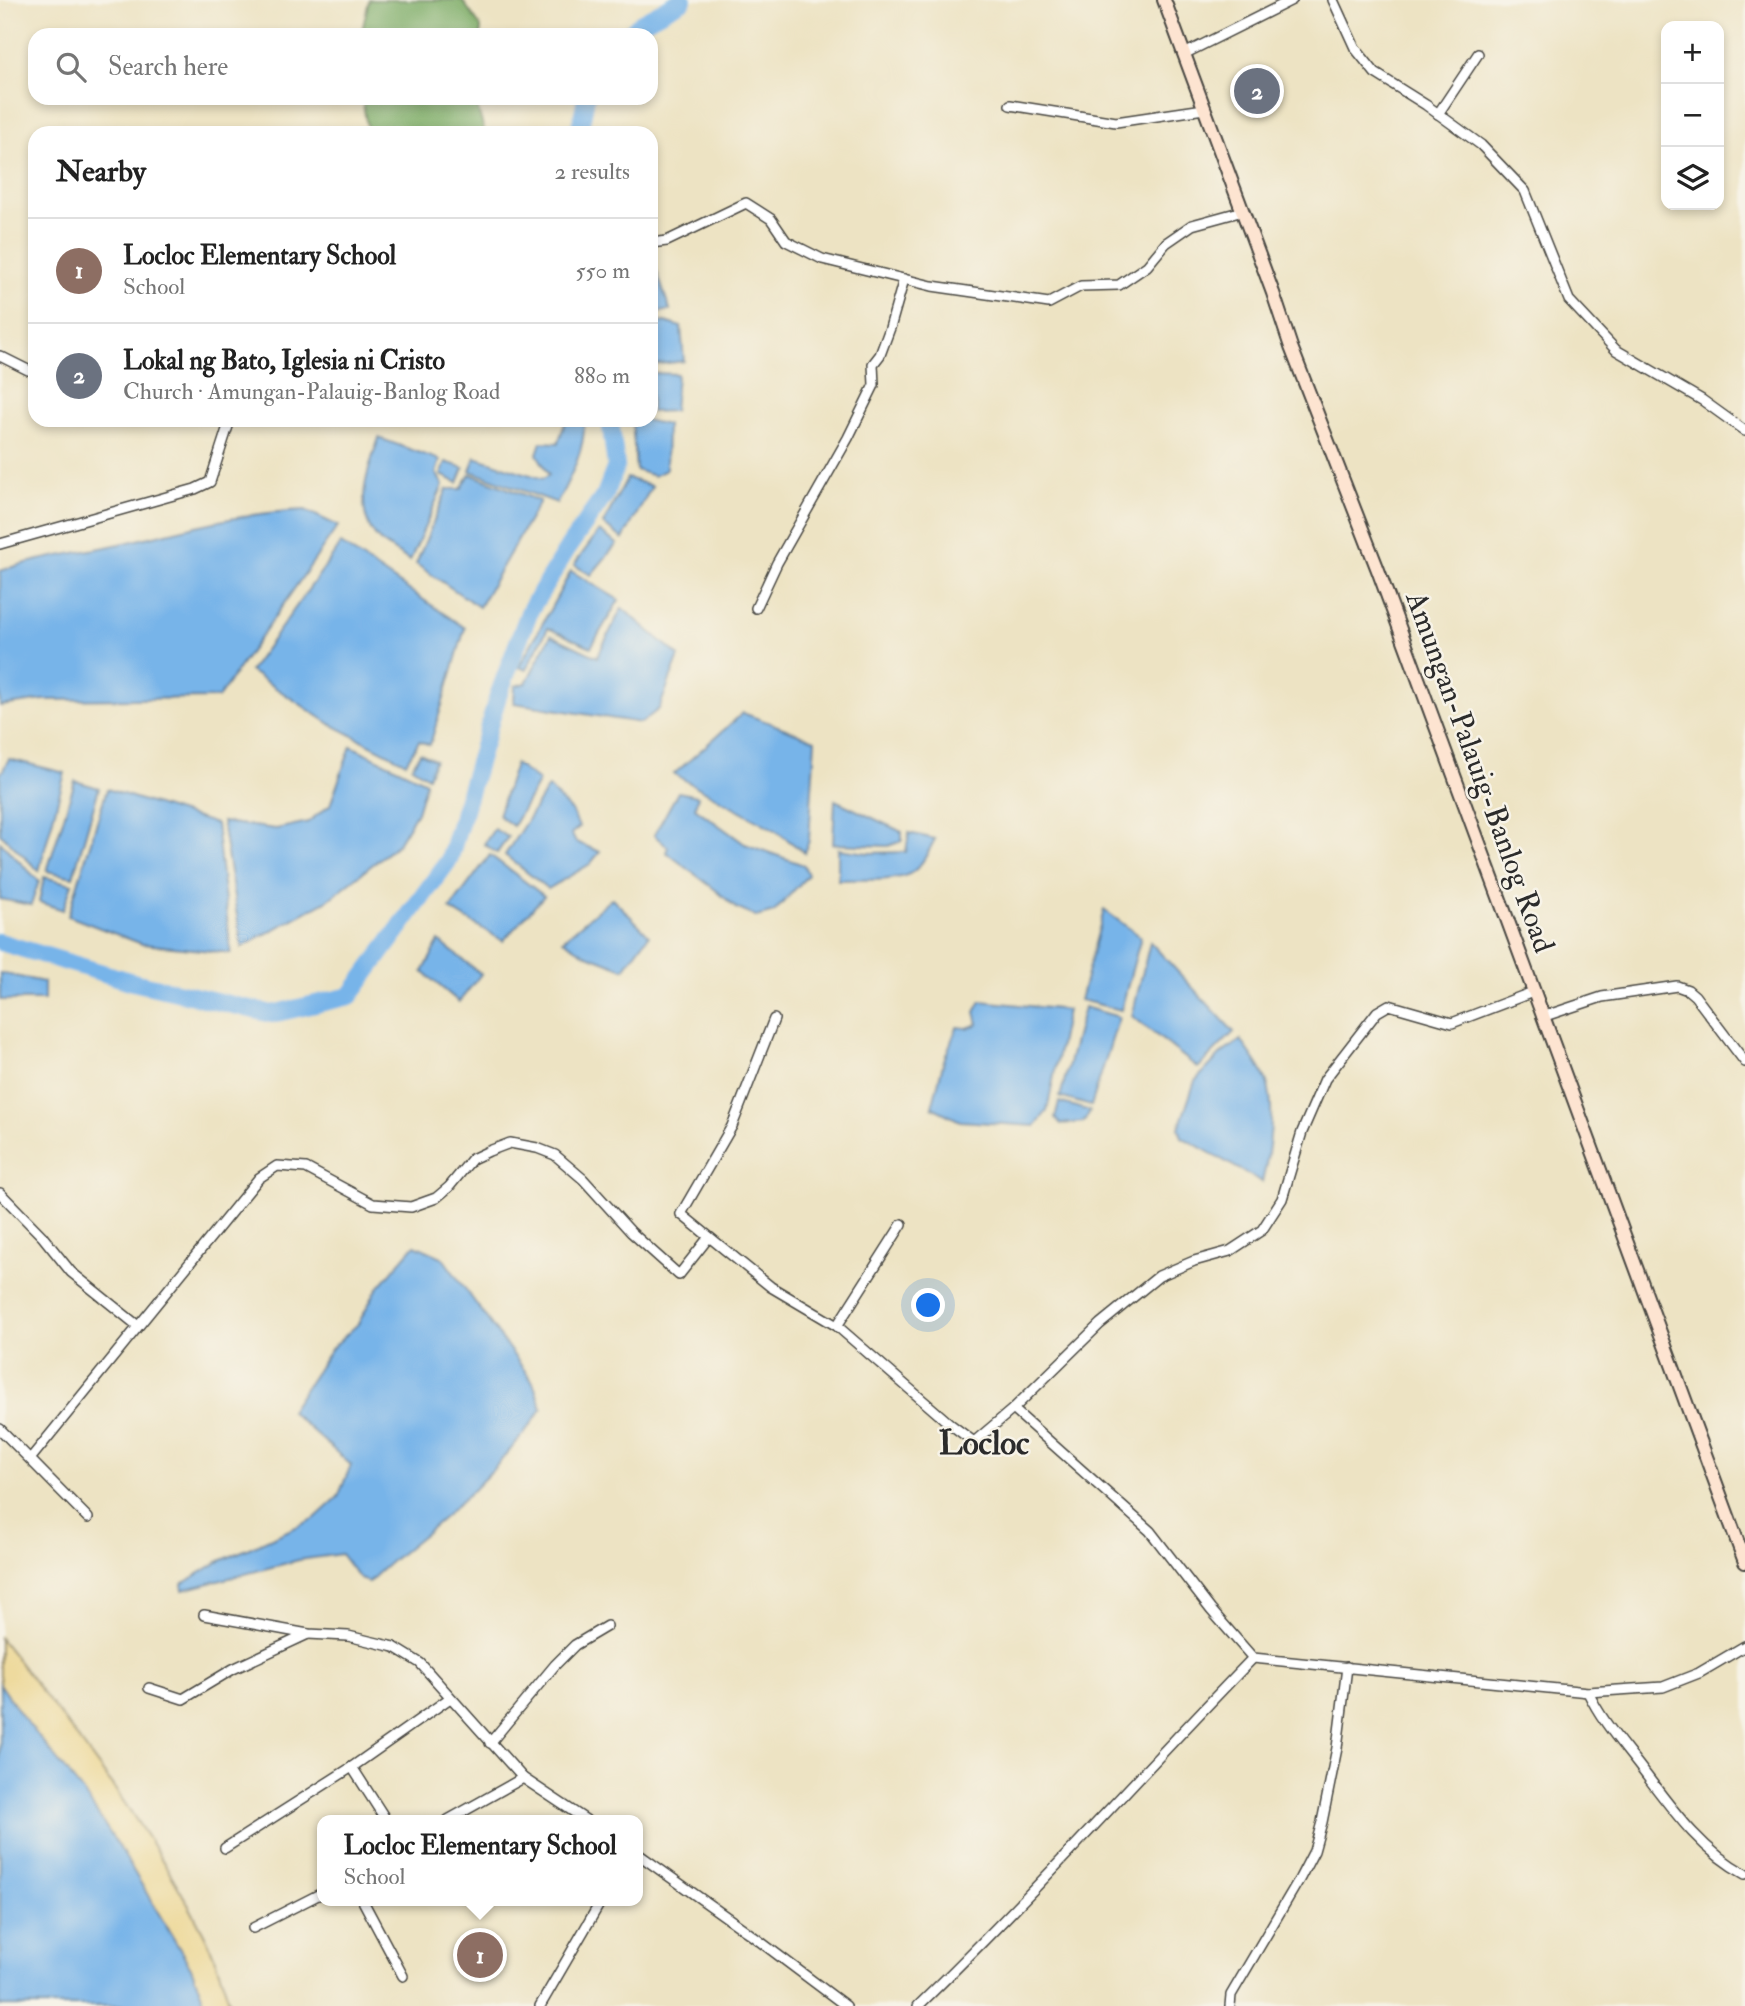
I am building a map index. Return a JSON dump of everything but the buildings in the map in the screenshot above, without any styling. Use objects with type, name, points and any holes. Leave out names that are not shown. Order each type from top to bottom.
[{"type":"main road","name":"Amungan-Palauig-Banlog Road","points":[[1164,0],[1745,1562]]},
{"type":"street","points":[[1184,54],[1292,0]]},
{"type":"street","points":[[1333,0],[1355,48],[1375,74],[1481,145],[1525,191],[1569,300],[1616,350],[1702,400],[1745,431]]},
{"type":"street","points":[[1438,114],[1478,54]]},
{"type":"street","points":[[1010,104],[1116,122],[1204,109]]},
{"type":"street","points":[[658,242],[667,241],[746,203],[771,219],[786,241],[822,259],[932,286],[1048,303],[1081,286],[1119,285],[1147,266],[1166,243],[1192,225],[1242,211]]},
{"type":"street","points":[[756,608],[777,563],[848,438],[874,385],[873,364],[880,355],[890,328],[904,279]]},
{"type":"street","points":[[0,356],[28,370]]},
{"type":"street","points":[[0,544],[182,493],[211,482],[228,427]]},
{"type":"street","points":[[1542,1017],[1602,997],[1677,986],[1695,996],[1745,1062]]},
{"type":"street","points":[[774,1019],[732,1126],[681,1214],[771,1287],[837,1326],[974,1442],[1013,1409],[1100,1324],[1159,1276],[1194,1261],[1230,1251],[1262,1230],[1282,1199],[1302,1132],[1325,1079],[1377,1012],[1389,1005],[1452,1023],[1533,992]]},
{"type":"street","points":[[31,1458],[259,1178],[277,1166],[306,1168],[373,1204],[411,1207],[436,1198],[472,1160],[510,1143],[537,1148],[555,1155],[583,1179],[631,1232],[679,1275],[709,1237]]},
{"type":"street","points":[[0,1193],[42,1236],[71,1272],[138,1326]]},
{"type":"street","points":[[837,1326],[902,1224]]},
{"type":"street","points":[[1013,1409],[1150,1531],[1211,1610],[1253,1658],[1588,1692],[1663,1687],[1699,1673],[1745,1646]]},
{"type":"street","points":[[0,1429],[88,1518]]},
{"type":"street","points":[[204,1615],[308,1634],[348,1636],[394,1647],[420,1663],[523,1778],[578,1815]]},
{"type":"street","points":[[490,1743],[555,1665],[575,1645],[607,1626]]},
{"type":"street","points":[[149,1688],[183,1699],[233,1669],[308,1634]]},
{"type":"street","points":[[918,2006],[1000,1927],[1126,1789],[1253,1658]]},
{"type":"street","points":[[1230,2006],[1231,1995],[1314,1851],[1337,1748],[1347,1667]]},
{"type":"street","points":[[1588,1692],[1606,1723],[1674,1810],[1719,1859],[1745,1874]]},
{"type":"street","points":[[225,1848],[352,1767],[450,1698]]},
{"type":"street","points":[[352,1767],[383,1815]]},
{"type":"street","points":[[457,1815],[523,1778]]},
{"type":"street","points":[[643,1858],[846,2006]]},
{"type":"street","points":[[253,1928],[317,1896]]},
{"type":"street","points":[[366,1906],[403,1976]]},
{"type":"street","points":[[540,2006],[598,1906]]},
{"type":"green space","points":[[369,0],[462,0],[481,27],[481,28],[363,28]]},
{"type":"green space","points":[[363,105],[477,105],[483,126],[367,126]]},
{"type":"sand","points":[[0,1638],[110,1782],[160,1857],[205,1936],[231,2006],[206,2006],[191,1968],[121,1850],[85,1795],[0,1684]]},
{"type":"water","points":[[658,276],[670,310],[658,313]]},
{"type":"water","points":[[665,322],[681,327],[684,361],[658,364],[658,323]]},
{"type":"water","points":[[658,373],[677,374],[674,411],[658,412]]},
{"type":"water","points":[[658,423],[667,425],[666,470],[654,476],[636,470],[633,427],[658,427]]},
{"type":"water","points":[[564,427],[584,427],[576,463],[557,503],[470,471],[475,457],[543,479],[549,475],[537,454],[541,442],[558,443]]},
{"type":"water","points":[[379,438],[440,460],[436,473],[443,485],[410,561],[378,539],[366,516],[364,503],[367,476]]},
{"type":"water","points":[[446,462],[464,468],[458,483],[441,475]]},
{"type":"water","points":[[470,474],[540,501],[479,607],[416,564],[447,489],[461,489]]},
{"type":"water","points":[[627,478],[652,486],[623,539],[603,524]]},
{"type":"water","points":[[305,510],[338,526],[218,698],[44,700],[0,706],[0,571],[212,522]]},
{"type":"water","points":[[599,531],[617,544],[591,575],[574,565]]},
{"type":"water","points":[[341,544],[465,628],[430,745],[419,741],[406,763],[330,724],[250,671]]},
{"type":"water","points":[[571,571],[619,600],[591,647],[548,628],[526,670],[519,667]]},
{"type":"water","points":[[622,608],[679,656],[659,709],[641,723],[514,703],[515,686],[526,683],[551,635],[597,657]]},
{"type":"water","points":[[743,713],[815,740],[809,840],[805,853],[775,830],[674,774]]},
{"type":"water","points":[[351,746],[426,782],[417,812],[397,845],[328,900],[242,947],[222,822],[276,829],[308,822],[330,805]]},
{"type":"water","points":[[420,753],[435,760],[428,777],[412,767]]},
{"type":"water","points":[[9,759],[65,773],[39,871],[0,833],[0,775]]},
{"type":"water","points":[[515,764],[539,781],[513,826],[498,815]]},
{"type":"water","points":[[75,781],[99,788],[73,877],[47,871]]},
{"type":"water","points":[[548,787],[572,812],[579,827],[571,834],[576,842],[600,852],[590,864],[548,889],[505,855]]},
{"type":"water","points":[[107,789],[216,824],[231,953],[142,944],[68,916]]},
{"type":"water","points":[[678,792],[698,796],[695,808],[745,844],[804,865],[808,875],[774,912],[756,917],[736,908],[666,852],[668,847],[654,835]]},
{"type":"water","points":[[835,800],[902,832],[902,841],[888,846],[833,844]]},
{"type":"water","points":[[494,829],[508,837],[497,853],[484,844]]},
{"type":"water","points":[[909,833],[935,839],[914,871],[889,879],[838,880],[838,849],[868,853],[906,852]]},
{"type":"water","points":[[0,842],[39,881],[31,905],[0,899]]},
{"type":"water","points":[[490,855],[544,896],[503,941],[450,909]]},
{"type":"water","points":[[44,877],[72,884],[63,910],[39,902]]},
{"type":"water","points":[[612,898],[649,935],[624,969],[585,954],[563,940]]},
{"type":"water","points":[[1104,910],[1141,937],[1121,1010],[1080,1000]]},
{"type":"water","points":[[439,941],[481,974],[459,1002],[423,972]]},
{"type":"water","points":[[1150,942],[1234,1032],[1198,1068],[1132,1016]]},
{"type":"water","points":[[0,973],[44,982],[44,1000],[0,1000]]},
{"type":"water","points":[[981,1001],[1067,1010],[1047,1111],[1035,1126],[960,1121],[932,1107],[944,1060],[957,1027],[967,1028],[978,1024],[975,1012]]},
{"type":"water","points":[[1084,1007],[1119,1017],[1091,1106],[1060,1097]]},
{"type":"water","points":[[1241,1040],[1263,1073],[1271,1101],[1269,1144],[1262,1182],[1182,1137],[1179,1128],[1195,1081],[1221,1054]]},
{"type":"water","points":[[1059,1102],[1090,1111],[1084,1122],[1061,1124],[1055,1118]]},
{"type":"water","points":[[415,1245],[442,1257],[533,1382],[542,1409],[511,1449],[476,1487],[369,1582],[360,1579],[341,1554],[299,1560],[183,1590],[182,1584],[218,1562],[314,1519],[338,1497],[351,1465],[290,1411],[332,1348],[358,1324],[377,1289]]},
{"type":"water","points":[[0,1684],[85,1795],[121,1850],[191,1968],[206,2006],[0,2006]]},
{"type":"waterway","points":[[635,28],[683,0]]},
{"type":"waterway","points":[[580,126],[585,105]]},
{"type":"waterway","points":[[0,942],[133,982],[272,1014],[350,996],[449,860],[498,696],[530,610],[569,546],[605,495],[616,466],[611,427]]},
{"type":"place","name":"Lokal ng Bato, Iglesia ni Cristo","points":[[1257,91]]},
{"type":"place","name":"Locloc Elementary School","points":[[480,1955]]},
{"type":"district","name":"Locloc","points":[[984,1443]]}]
